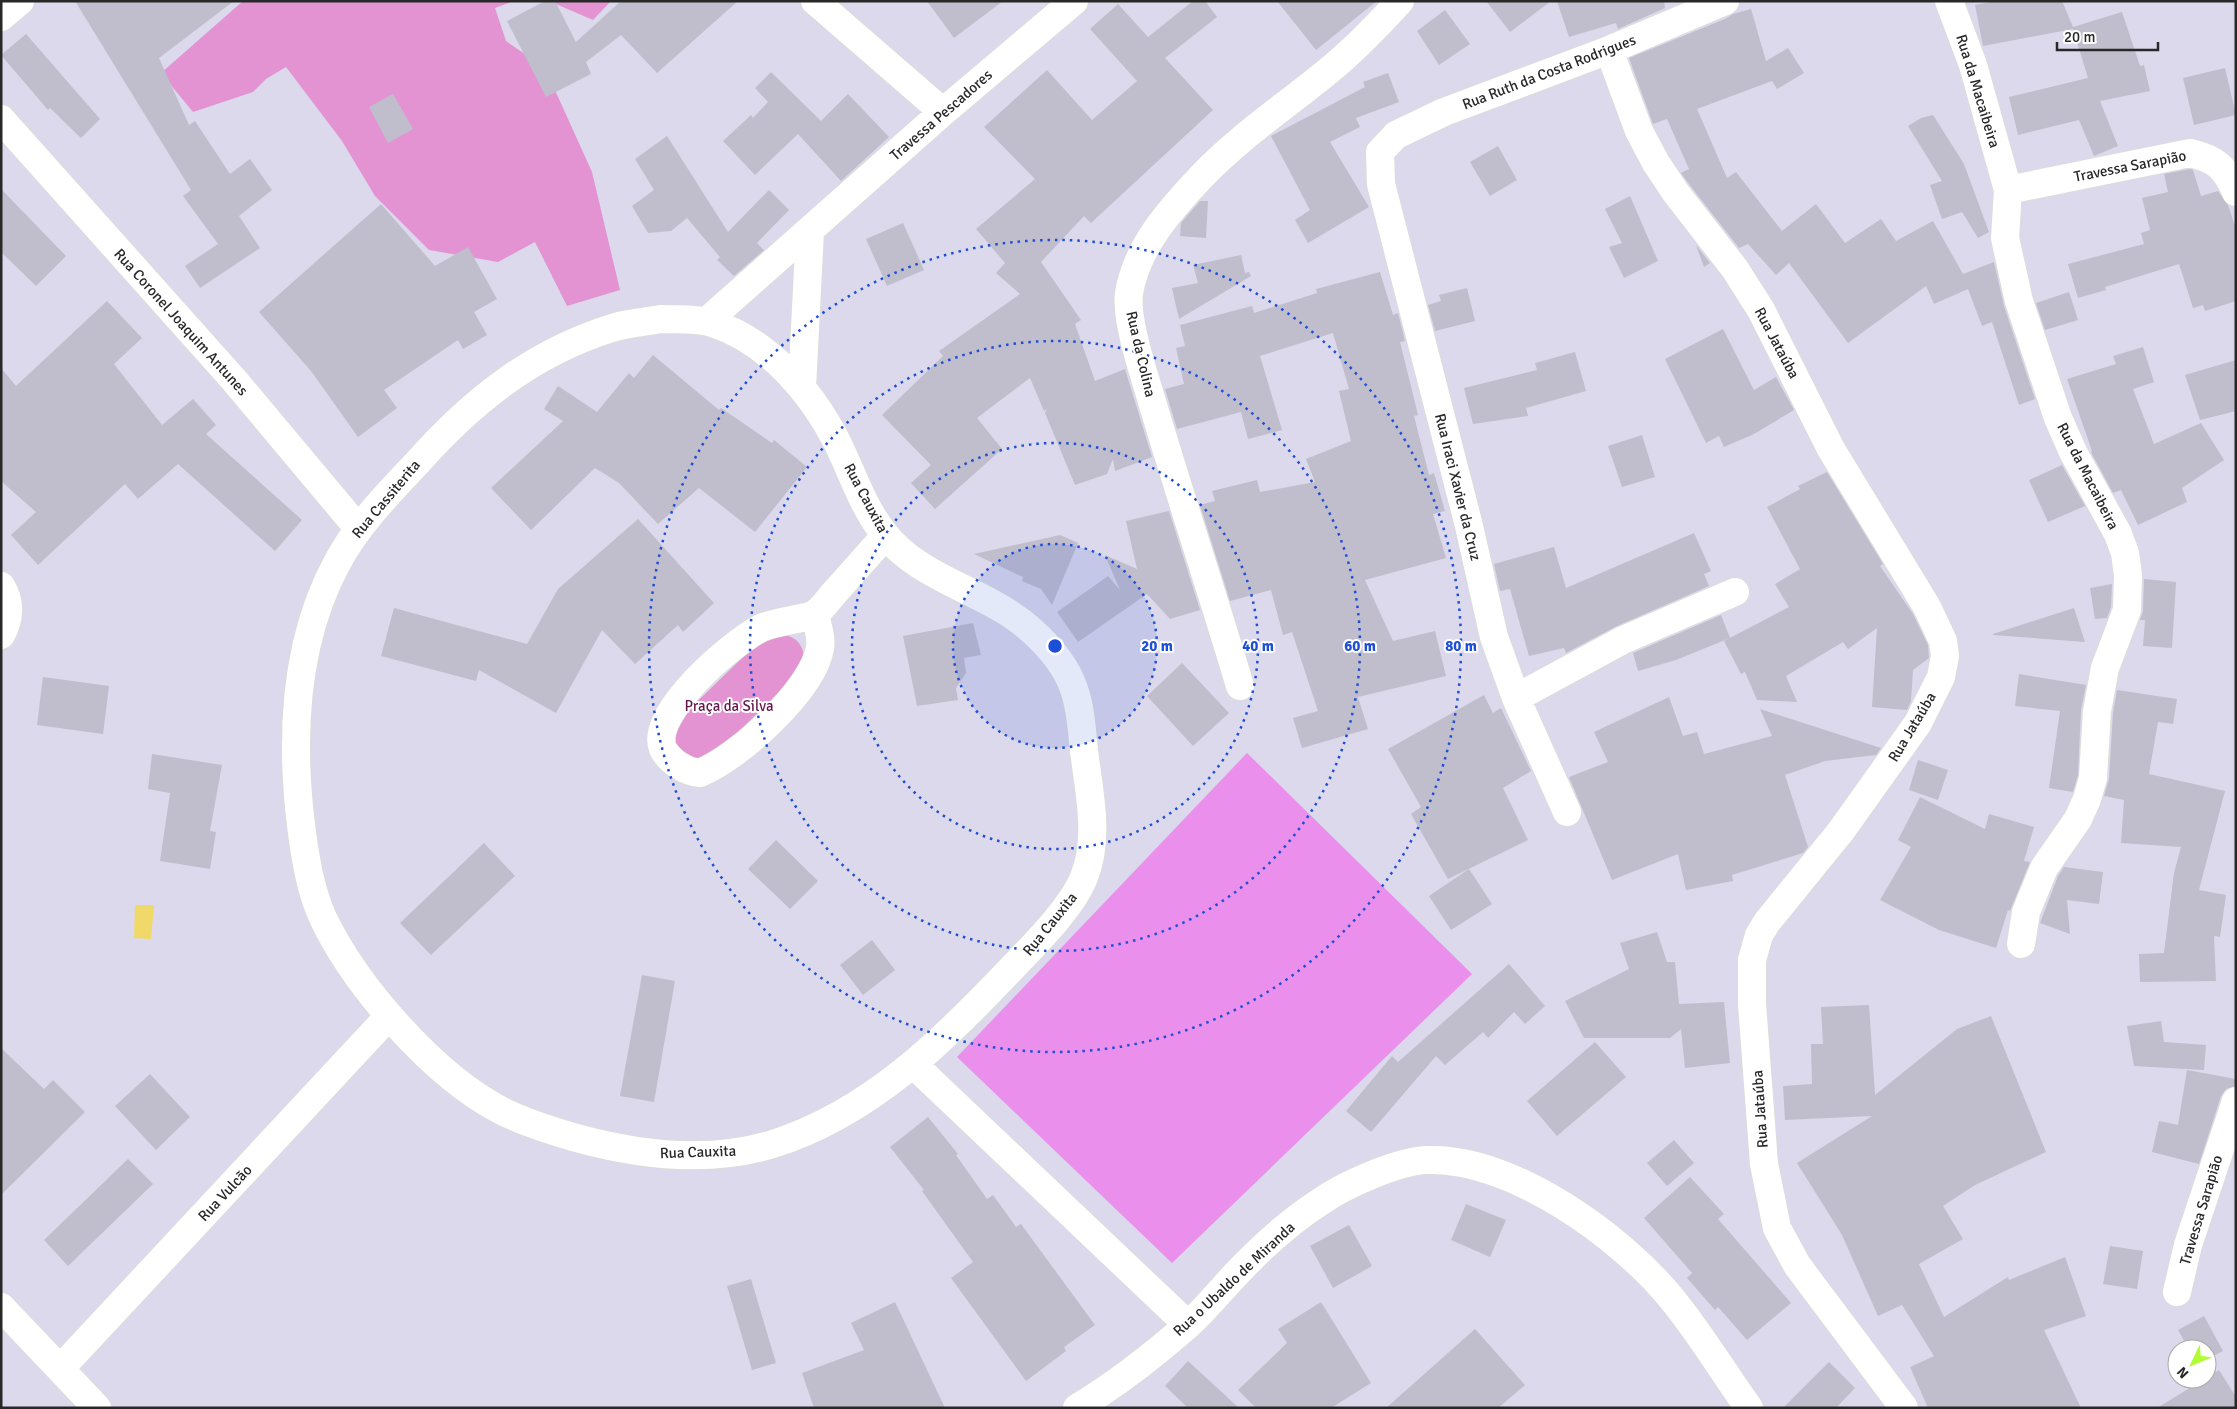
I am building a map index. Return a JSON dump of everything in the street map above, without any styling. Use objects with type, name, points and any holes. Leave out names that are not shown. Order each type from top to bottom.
[{"type":"street","points":[[1,17],[20,1]]},
{"type":"street","points":[[815,1],[943,112]]},
{"type":"street","name":"Travessa Pescadores","points":[[707,321],[943,112],[1074,1]]},
{"type":"street","name":"Rua da Colina","points":[[1240,686],[1147,386],[1131,317],[1129,293],[1141,258],[1155,230],[1197,182],[1239,141],[1333,66],[1400,1]]},
{"type":"street","name":"Rua Ruth da Costa Rodrigues","points":[[1380,152],[1396,135],[1444,112],[1610,50],[1725,1]]},
{"type":"street","name":"Rua da Macaibeira","points":[[1949,1],[1972,65],[2008,190],[2005,238],[2020,301],[2065,435],[2118,534],[2125,553],[2128,593],[2126,610],[2105,668],[2097,711],[2093,778],[2087,799],[2078,818],[2044,868],[2026,912],[2021,944]]},
{"type":"street","name":"Rua Jataúba","points":[[1610,50],[1639,131],[1656,164],[1676,194],[1735,269],[1761,310],[1832,449],[1922,599],[1943,641],[1945,656],[1941,677],[1918,724],[1840,831],[1766,922],[1759,935],[1752,960],[1752,1004],[1764,1164],[1777,1228],[1797,1265],[1904,1408]]},
{"type":"street","name":"Rua Coronel Joaquim Antunes","points":[[1,119],[234,380],[358,528]]},
{"type":"street","name":"Rua Iraci Xavier da Cruz","points":[[1380,152],[1381,184],[1466,517],[1494,637],[1516,698],[1566,812]]},
{"type":"street","name":"Travessa Sarapião","points":[[2008,190],[2190,153],[2214,161],[2228,176],[2236,192]]},
{"type":"street","points":[[802,387],[810,231]]},
{"type":"street","name":"Rua Cassiterita","points":[[389,1016],[350,963],[322,916],[308,871],[299,809],[294,748],[298,698],[306,651],[320,602],[336,565],[358,528],[448,428],[483,396],[541,358],[615,327],[662,319],[707,321]]},
{"type":"street","name":"Rua Cauxita","points":[[389,1016],[460,1083],[500,1110],[550,1130],[606,1147],[678,1155],[726,1153],[759,1147],[812,1130],[856,1106],[914,1065],[966,1016],[1021,959],[1077,891],[1087,870],[1091,832],[1091,807],[1080,714],[1074,688],[1063,666],[1027,627],[1005,610],[941,578],[899,549],[885,536],[861,495],[835,437],[814,402],[802,387],[766,353],[739,335],[707,321]]},
{"type":"street","points":[[815,614],[820,650],[816,662],[800,691],[721,764],[700,774],[683,768],[673,761],[662,747],[662,727],[672,710],[693,685],[737,644],[763,627],[780,620],[815,614],[885,536]]},
{"type":"street","points":[[1,635],[7,620],[4,591]]},
{"type":"street","points":[[1516,698],[1623,640],[1734,592]]},
{"type":"street","name":"Rua Vulcão","points":[[60,1369],[389,1016]]},
{"type":"street","points":[[914,1065],[1188,1325]]},
{"type":"street","name":"Travessa Sarapião","points":[[2177,1292],[2188,1245],[2236,1101]]},
{"type":"street","name":"Rua o Ubaldo de Miranda","points":[[1078,1408],[1098,1395],[1188,1325],[1243,1266],[1320,1202],[1368,1177],[1394,1167],[1427,1160],[1462,1164],[1498,1174],[1550,1198],[1589,1222],[1636,1260],[1672,1299],[1748,1408]]},
{"type":"street","points":[[2,1308],[97,1408]]},
{"type":"green space","points":[[243,1],[514,1],[495,8],[506,41],[545,68],[592,172],[620,290],[567,306],[535,242],[498,262],[429,250],[375,196],[342,141],[286,67],[266,79],[253,92],[193,112],[161,73]]},
{"type":"green space","points":[[549,1],[611,1],[593,20]]},
{"type":"green space","name":"Praça da Silva","points":[[769,632],[792,637],[797,641],[803,651],[804,668],[705,764],[678,756],[670,728]]},
{"type":"shaded area","points":[[1247,753],[1472,974],[1172,1263],[957,1057]]},
{"type":"shaded area","points":[[135,905],[154,905],[151,939],[134,938]]},
{"type":"building","points":[[75,1],[234,1],[159,58],[189,125],[195,121],[230,174],[250,159],[272,190],[239,216],[260,248],[200,288],[185,266],[218,244],[183,196],[191,190]]},
{"type":"building","points":[[545,1],[555,1],[576,42],[621,1],[738,1],[657,73],[621,35],[586,62],[591,74],[546,97],[507,21]]},
{"type":"building","points":[[927,1],[1003,1],[954,38]]},
{"type":"building","points":[[1193,1],[1205,1],[1217,17],[1165,58],[1213,110],[1091,223],[1084,216],[1041,262],[1081,320],[1075,324],[1095,381],[1125,369],[1152,457],[1115,471],[1113,459],[1107,474],[1075,485],[1045,413],[1047,409],[1044,411],[1030,378],[977,418],[1002,449],[935,509],[911,483],[931,465],[882,415],[943,356],[939,351],[1020,294],[996,273],[1005,263],[976,229],[1035,179],[984,127],[1047,70],[1092,120],[1137,81],[1090,29],[1118,4],[1148,37]]},
{"type":"building","points":[[1277,1],[1377,1],[1316,50]]},
{"type":"building","points":[[1486,1],[1551,1],[1510,32]]},
{"type":"building","points":[[1557,1],[1664,1],[1665,8],[1618,29],[1616,23],[1569,37]]},
{"type":"building","points":[[1996,1],[2062,1],[2073,27],[2122,12],[2140,66],[2144,65],[2150,91],[2100,101],[2118,146],[2094,156],[2079,120],[2018,135],[2009,97],[2088,78],[2073,29],[1983,46],[1975,5]]},
{"type":"building","points":[[1751,9],[1766,61],[1788,48],[1804,73],[1777,89],[1772,81],[1697,109],[1727,178],[1736,172],[1782,231],[1816,204],[1845,243],[1881,219],[1896,241],[1933,221],[1963,274],[1994,262],[2004,306],[2035,399],[2019,405],[1992,322],[1982,326],[1968,289],[1934,304],[1926,286],[1848,343],[1789,263],[1776,275],[1748,244],[1739,248],[1689,184],[1681,173],[1689,169],[1667,119],[1653,124],[1629,58],[1733,14]]},
{"type":"building","points":[[1445,10],[1470,44],[1439,65],[1417,31]]},
{"type":"building","points":[[26,34],[100,119],[81,138],[50,108],[48,110],[1,55]]},
{"type":"building","points":[[2225,68],[2236,115],[2194,125],[2183,78]]},
{"type":"building","points":[[771,72],[821,121],[848,94],[889,137],[841,181],[798,134],[755,175],[723,141],[751,115],[753,118],[768,102],[755,88]]},
{"type":"building","points":[[1388,73],[1399,102],[1356,118],[1360,127],[1330,142],[1369,207],[1308,243],[1295,220],[1310,210],[1271,136],[1365,87],[1363,82]]},
{"type":"building","points":[[393,94],[413,129],[388,143],[369,107]]},
{"type":"building","points":[[1933,115],[1964,164],[1989,232],[1978,238],[1962,212],[1942,219],[1930,185],[1942,181],[1908,126],[1921,118]]},
{"type":"building","points":[[667,136],[728,232],[769,190],[789,210],[757,243],[764,250],[734,276],[717,260],[720,257],[687,218],[671,231],[648,233],[632,206],[654,190],[635,159]]},
{"type":"building","points":[[1498,146],[1517,180],[1490,196],[1470,162]]},
{"type":"building","points":[[2193,170],[2201,196],[2218,191],[2228,205],[2236,229],[2236,301],[2205,311],[2203,305],[2193,308],[2179,264],[2105,287],[2106,290],[2078,298],[2068,264],[2144,244],[2141,233],[2150,230],[2142,198],[2168,192],[2164,174]]},
{"type":"building","points":[[1,189],[66,256],[36,286],[1,252]]},
{"type":"building","points":[[1630,196],[1658,261],[1624,278],[1609,247],[1622,243],[1605,209]]},
{"type":"building","points":[[1200,201],[1208,201],[1206,238],[1180,236],[1181,223]]},
{"type":"building","points":[[381,204],[435,266],[468,247],[497,299],[474,312],[487,335],[463,349],[458,340],[384,390],[397,408],[358,437],[311,371],[259,312]]},
{"type":"building","points":[[903,223],[924,270],[887,286],[866,239]]},
{"type":"building","points":[[1696,245],[1710,263],[1704,267]]},
{"type":"building","points":[[1241,255],[1245,273],[1249,272],[1251,276],[1179,319],[1172,288],[1198,283],[1193,265]]},
{"type":"building","points":[[1380,272],[1393,315],[1398,313],[1405,341],[1400,342],[1418,415],[1414,416],[1429,475],[1434,473],[1445,511],[1433,514],[1446,558],[1365,580],[1393,641],[1435,631],[1446,676],[1358,697],[1368,729],[1302,748],[1293,718],[1318,711],[1292,632],[1283,635],[1271,590],[1230,601],[1200,505],[1215,501],[1212,491],[1257,480],[1260,492],[1315,482],[1306,459],[1351,441],[1339,391],[1349,389],[1333,333],[1260,356],[1282,430],[1248,439],[1241,412],[1177,429],[1165,389],[1184,384],[1176,348],[1185,346],[1180,325],[1252,306],[1254,313],[1317,293],[1316,289]]},
{"type":"building","points":[[1467,288],[1475,321],[1435,331],[1428,305],[1441,301],[1439,295]]},
{"type":"building","points":[[2069,292],[2078,320],[2045,330],[2036,303]]},
{"type":"building","points":[[107,301],[142,338],[114,364],[162,425],[193,399],[216,425],[206,434],[302,520],[275,551],[178,464],[138,499],[125,484],[38,565],[11,535],[36,512],[1,481],[1,368],[16,386]]},
{"type":"building","points":[[1723,329],[1754,390],[1776,377],[1794,410],[1754,434],[1724,447],[1719,436],[1706,443],[1665,359]]},
{"type":"building","points":[[2143,347],[2154,382],[2133,389],[2154,444],[2201,423],[2224,460],[2182,488],[2187,502],[2138,525],[2121,490],[2113,493],[2091,452],[2067,379],[2116,364],[2113,356]]},
{"type":"building","points":[[1575,352],[1586,391],[1526,408],[1528,416],[1473,424],[1464,388],[1537,370],[1535,363]]},
{"type":"building","points":[[653,355],[719,410],[721,408],[772,443],[774,440],[807,467],[755,532],[699,488],[658,524],[619,483],[595,468],[531,530],[491,488],[563,421],[544,409],[558,386],[597,412],[629,373],[634,378]]},
{"type":"building","points":[[2236,360],[2236,411],[2200,420],[2185,375]]},
{"type":"building","points":[[1642,435],[1655,477],[1622,487],[1608,446]]},
{"type":"building","points":[[2062,465],[2085,506],[2048,522],[2029,480]]},
{"type":"building","points":[[1827,472],[1883,564],[1880,566],[1913,614],[1928,645],[1929,658],[1913,670],[1911,701],[1907,710],[1872,707],[1877,628],[1848,649],[1843,642],[1786,676],[1797,702],[1757,700],[1745,672],[1741,674],[1724,641],[1789,607],[1775,584],[1800,569],[1767,507],[1800,489],[1798,486]]},
{"type":"building","points":[[1169,511],[1200,610],[1170,619],[1147,594],[1078,642],[1057,612],[1108,576],[1120,590],[1105,555],[1137,569],[1126,521]]},
{"type":"building","points":[[638,519],[714,603],[683,632],[678,625],[635,664],[602,630],[556,713],[479,670],[476,681],[381,656],[394,608],[527,644],[558,589]]},
{"type":"building","points":[[1694,533],[1711,571],[1704,574],[1709,586],[1617,626],[1566,653],[1564,648],[1529,656],[1510,589],[1500,591],[1494,564],[1554,547],[1566,588]]},
{"type":"building","points":[[1060,535],[1078,543],[1052,605],[1041,589],[1022,581],[1023,577],[974,554]]},
{"type":"building","points":[[2144,579],[2176,582],[2172,648],[2143,646],[2145,620],[2140,620],[2143,611]]},
{"type":"building","points":[[2112,584],[2111,607],[2107,618],[2095,619],[2090,588]]},
{"type":"building","points":[[2074,608],[2085,642],[1993,635],[1993,634]]},
{"type":"building","points":[[1721,615],[1730,638],[1676,660],[1638,671],[1633,653]]},
{"type":"building","points":[[973,623],[981,655],[964,658],[966,673],[956,688],[958,700],[917,706],[903,636]]},
{"type":"building","points":[[1182,663],[1229,713],[1193,746],[1147,696]]},
{"type":"building","points":[[2019,674],[2086,685],[2081,710],[2078,775],[2073,792],[2049,788],[2060,711],[2015,706]]},
{"type":"building","points":[[43,677],[109,686],[103,734],[37,725]]},
{"type":"building","points":[[2117,690],[2177,699],[2173,724],[2158,722],[2149,774],[2225,791],[2199,890],[2226,895],[2220,937],[2214,936],[2216,981],[2140,982],[2139,954],[2164,953],[2174,873],[2181,847],[2121,843],[2124,800],[2104,796],[2109,779],[2113,713]]},
{"type":"building","points":[[1484,695],[1493,713],[1501,708],[1531,771],[1503,788],[1528,840],[1448,879],[1411,814],[1421,807],[1388,749]]},
{"type":"building","points":[[1669,697],[1683,736],[1697,732],[1704,754],[1772,736],[1760,709],[1881,748],[1876,755],[1825,761],[1785,775],[1808,847],[1803,853],[1732,875],[1733,881],[1686,890],[1678,854],[1612,880],[1569,777],[1608,762],[1594,732]]},
{"type":"building","points":[[152,754],[222,765],[210,831],[216,832],[210,869],[160,861],[170,793],[148,789]]},
{"type":"building","points":[[1918,760],[1948,770],[1938,800],[1909,790]]},
{"type":"building","points":[[1920,797],[1985,829],[1989,814],[2034,827],[2024,861],[2030,862],[2010,911],[2008,910],[1996,948],[1939,930],[1880,900],[1911,847],[1898,840]]},
{"type":"building","points":[[776,840],[818,881],[790,909],[748,869]]},
{"type":"building","points":[[484,843],[515,876],[431,955],[400,923]]},
{"type":"building","points":[[2064,867],[2103,872],[2099,904],[2067,900],[2070,934],[2040,923],[2058,876]]},
{"type":"building","points":[[1469,869],[1492,904],[1451,930],[1429,896]]},
{"type":"building","points":[[1657,932],[1667,962],[1675,962],[1679,1004],[1724,1002],[1730,1063],[1685,1068],[1681,1029],[1670,1038],[1584,1038],[1565,1001],[1629,969],[1620,943]]},
{"type":"building","points":[[872,940],[895,970],[863,995],[840,965]]},
{"type":"building","points":[[1509,964],[1545,1006],[1525,1024],[1514,1012],[1488,1038],[1483,1032],[1445,1065],[1436,1056],[1371,1132],[1346,1111],[1392,1056],[1398,1062]]},
{"type":"building","points":[[642,975],[675,981],[654,1102],[620,1096]]},
{"type":"building","points":[[1869,1005],[1875,1095],[1957,1029],[1991,1016],[2046,1152],[1975,1185],[1943,1206],[1963,1239],[1919,1264],[1944,1317],[2008,1277],[2009,1280],[2065,1257],[2086,1316],[2044,1330],[2081,1408],[1928,1408],[1910,1367],[1934,1356],[1902,1305],[1878,1316],[1842,1235],[1797,1163],[1872,1116],[1785,1120],[1783,1086],[1812,1084],[1811,1044],[1823,1044],[1821,1007]]},
{"type":"building","points":[[2161,1021],[2164,1042],[2206,1045],[2204,1070],[2134,1066],[2127,1026]]},
{"type":"building","points":[[1595,1042],[1626,1077],[1557,1136],[1527,1101]]},
{"type":"building","points":[[1,1048],[44,1089],[53,1080],[85,1112],[1,1195]]},
{"type":"building","points":[[2187,1070],[2236,1079],[2236,1086],[2226,1089],[2221,1096],[2199,1164],[2152,1152],[2159,1121],[2178,1125]]},
{"type":"building","points":[[150,1074],[190,1117],[156,1150],[115,1106]]},
{"type":"building","points":[[928,1117],[958,1154],[956,1155],[987,1199],[993,1195],[1016,1227],[1021,1224],[1095,1325],[1064,1347],[1066,1351],[1026,1381],[951,1278],[973,1262],[922,1191],[924,1190],[890,1147]]},
{"type":"building","points":[[1674,1140],[1694,1163],[1667,1186],[1647,1163]]},
{"type":"building","points":[[128,1159],[153,1184],[68,1266],[44,1240]]},
{"type":"building","points":[[1690,1177],[1724,1214],[1718,1219],[1791,1303],[1747,1340],[1718,1307],[1715,1310],[1687,1278],[1692,1273],[1644,1218]]},
{"type":"building","points":[[1466,1204],[1506,1220],[1490,1257],[1451,1240]]},
{"type":"building","points":[[1349,1225],[1372,1266],[1333,1288],[1310,1246]]},
{"type":"building","points":[[2110,1246],[2143,1251],[2137,1289],[2103,1284]]},
{"type":"building","points":[[751,1279],[776,1363],[752,1370],[727,1286]]},
{"type":"building","points":[[895,1302],[945,1408],[814,1408],[802,1373],[864,1350],[851,1323]]},
{"type":"building","points":[[1321,1302],[1371,1383],[1331,1408],[1256,1408],[1238,1390],[1287,1343],[1278,1329]]},
{"type":"building","points":[[2204,1316],[2216,1339],[2183,1339],[2178,1330]]},
{"type":"building","points":[[1475,1329],[1525,1385],[1498,1408],[1386,1408]]},
{"type":"building","points":[[2217,1340],[2223,1351],[2217,1354]]},
{"type":"building","points":[[1188,1361],[1239,1408],[1188,1408],[1165,1386]]},
{"type":"building","points":[[1829,1362],[1855,1388],[1836,1408],[1783,1408]]},
{"type":"building","points":[[2219,1370],[2236,1397],[2236,1408],[2157,1408],[2188,1389],[2217,1389],[2217,1371]]}]
